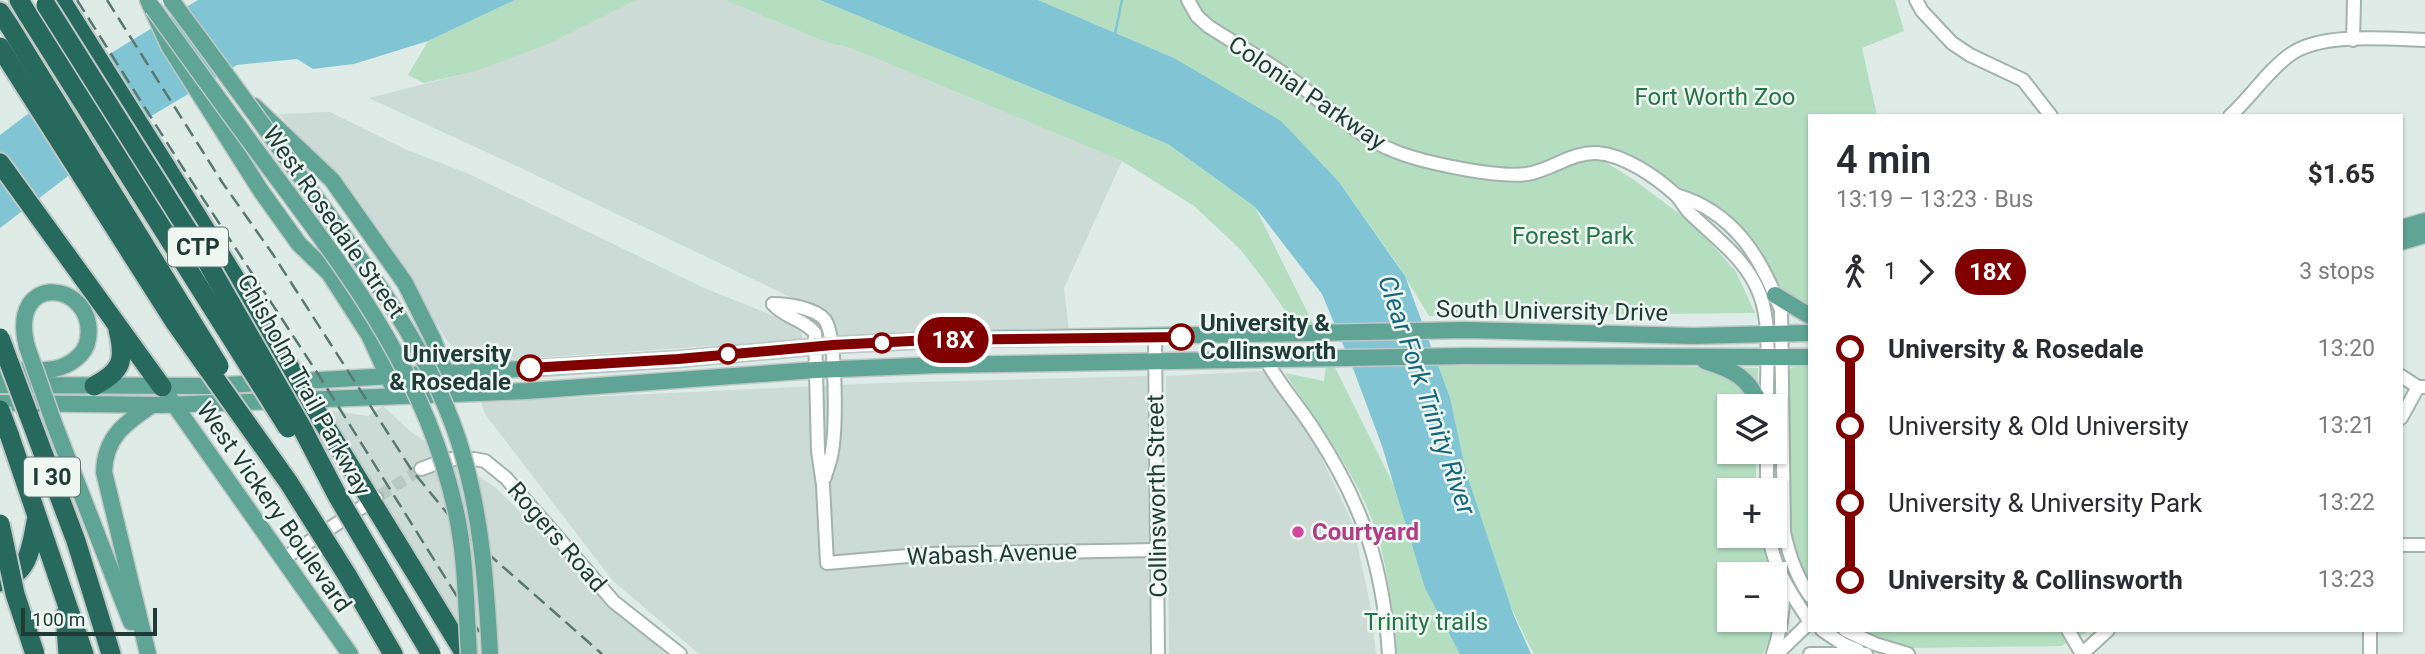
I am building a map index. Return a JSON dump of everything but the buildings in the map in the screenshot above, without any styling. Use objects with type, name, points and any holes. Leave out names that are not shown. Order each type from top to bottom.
[{"type":"highway","points":[[50,2],[197,216],[309,400],[376,499],[467,654]]},
{"type":"highway","name":"Chisholm Trail Parkway","points":[[50,2],[199,248],[302,426],[338,497],[431,654]]},
{"type":"highway","points":[[24,8],[292,433],[338,497]]},
{"type":"highway","points":[[5,20],[191,318],[289,483]]},
{"type":"highway","name":"CTP","points":[[0,47],[174,321],[289,483],[393,654]]},
{"type":"highway","points":[[0,163],[162,387]]},
{"type":"highway","points":[[94,386],[117,371],[122,349],[116,323]]},
{"type":"highway","name":"I 30","points":[[0,338],[35,401],[111,654]]},
{"type":"highway","points":[[0,412],[35,401]]},
{"type":"highway","name":"I 30","points":[[0,412],[84,654]]},
{"type":"highway","points":[[0,582],[11,579],[28,559],[37,516]]},
{"type":"highway","points":[[0,524],[15,594],[35,654]]},
{"type":"highway","points":[[50,553],[66,623],[68,654]]},
{"type":"main road","name":"West Rosedale Street","points":[[171,0],[365,265],[411,337],[444,404],[457,437],[476,507],[484,555],[490,654]]},
{"type":"main road","name":"West Rosedale Street","points":[[150,4],[347,273],[400,359],[424,411],[456,510],[462,540],[467,654]]},
{"type":"main road","points":[[150,4],[169,46],[261,191],[299,244],[329,273],[369,335],[396,395]]},
{"type":"main road","points":[[240,92],[332,180],[405,283],[433,339],[447,372],[452,393]]},
{"type":"main road","points":[[2403,227],[2425,221]]},
{"type":"main road","points":[[2403,241],[2425,235]]},
{"type":"main road","points":[[0,370],[54,369],[70,363],[87,345],[87,314],[75,300],[65,295],[47,293],[37,296],[26,308],[23,318],[27,347],[55,426],[141,654]]},
{"type":"main road","points":[[1775,295],[1808,315]]},
{"type":"main road","name":"South University Drive","points":[[35,401],[94,386],[162,387],[504,370],[930,340],[1156,338],[1307,332],[1466,330],[1693,336],[1808,333]]},
{"type":"main road","points":[[1265,358],[1265,346],[1276,338],[1307,332]]},
{"type":"main road","points":[[433,339],[457,360],[474,367],[504,370]]},
{"type":"main road","points":[[1686,355],[1738,373],[1755,394]]},
{"type":"main road","name":"South University Drive","points":[[35,401],[174,405],[580,387],[833,369],[1265,358],[1686,355],[1808,357]]},
{"type":"main road","points":[[580,387],[580,380],[588,374],[644,368],[658,359]]},
{"type":"main road","points":[[488,392],[495,385],[564,377],[572,373],[579,364]]},
{"type":"main road","points":[[0,385],[35,401]]},
{"type":"main road","name":"West Vickery Boulevard","points":[[162,387],[350,654]]},
{"type":"main road","points":[[0,403],[35,401]]},
{"type":"main road","points":[[148,654],[104,472],[109,443],[127,422],[152,405]]},
{"type":"street","name":"Colonial Parkway","points":[[1188,0],[1197,16],[1208,26],[1298,84],[1366,138],[1398,153],[1506,175],[1529,173],[1582,154],[1608,155],[1639,169],[1676,195],[1695,201],[1739,235],[1753,250],[1781,310],[1774,334],[1774,356],[1784,532],[1798,579],[1808,593]]},
{"type":"street","points":[[1916,0],[1939,31],[1952,43],[1970,55],[2023,80],[2049,114]]},
{"type":"street","points":[[2353,40],[2354,0]]},
{"type":"street","points":[[2232,114],[2291,54],[2313,44],[2353,40],[2425,40]]},
{"type":"street","name":"Colonial Parkway","points":[[1676,195],[1688,211],[1709,228],[1745,267],[1760,295],[1774,334]]},
{"type":"street","points":[[774,304],[786,304],[822,317],[829,327],[833,345],[832,451],[823,485],[818,451],[815,333],[813,329],[780,312],[774,304]]},
{"type":"street","name":"Collinsworth Street","points":[[1156,338],[1158,654]]},
{"type":"street","name":"Colonial Parkway","points":[[1769,394],[1774,356]]},
{"type":"street","points":[[1265,358],[1326,448],[1356,503],[1376,561],[1387,621],[1389,654]]},
{"type":"street","points":[[2403,377],[2421,387],[2403,415]]},
{"type":"street","name":"Rogers Road","points":[[421,469],[448,459],[485,461],[506,478],[614,602],[680,654]]},
{"type":"street","name":"Wabash Avenue","points":[[823,485],[827,563],[931,554],[1157,550]]},
{"type":"street","points":[[283,559],[376,499]]},
{"type":"street","points":[[2403,545],[2425,545]]},
{"type":"street","points":[[1787,587],[1808,619]]},
{"type":"street","points":[[1775,654],[1808,624]]},
{"type":"street","points":[[1775,654],[1780,632]]},
{"type":"street","points":[[1825,632],[1866,654]]},
{"type":"street","points":[[1849,632],[1875,644],[1908,654]]},
{"type":"street","points":[[2069,632],[2082,654],[2106,632]]},
{"type":"street","points":[[2370,632],[2370,654]]},
{"type":"street","points":[[1810,654],[1866,654]]},
{"type":"shaded area","points":[[636,0],[725,0],[828,43],[877,59],[1122,161],[1064,288],[1069,331],[910,331],[835,337],[832,317],[369,98],[472,72],[548,44]]},
{"type":"shaded area","points":[[330,112],[405,149],[469,174],[704,288],[801,327],[802,340],[488,361],[467,357],[448,342],[370,219],[279,114]]},
{"type":"shaded area","points":[[1263,371],[1311,436],[1353,524],[1370,604],[1376,654],[1169,654],[1166,376]]},
{"type":"shaded area","points":[[1147,376],[1151,654],[699,654],[613,581],[485,414],[481,402],[882,383]]},
{"type":"shaded area","points":[[383,406],[411,432],[495,487],[665,654],[478,654],[328,410],[368,416]]},
{"type":"green space","points":[[515,0],[636,0],[548,44],[473,72],[424,83],[408,75],[428,41]]},
{"type":"green space","name":"Trinity trails","points":[[725,0],[820,0],[1168,144],[1255,207],[1478,654],[1397,654],[1385,567],[1371,517],[1343,461],[1285,373],[1324,381],[1327,357],[1295,325],[1240,249],[1194,206],[1122,161],[877,59],[828,43]]},
{"type":"green space","points":[[1038,0],[1895,0],[1904,31],[1862,48],[1877,114],[1808,114],[1808,311],[1787,297],[1756,247],[1738,226],[1701,199],[1612,149],[1593,148],[1580,150],[1634,180],[1696,226],[1736,272],[1755,313],[1429,316],[1398,265],[1339,182],[1174,58]]},
{"type":"green space","points":[[1437,362],[1758,368],[1757,394],[1717,394],[1717,464],[1756,464],[1756,478],[1717,478],[1717,548],[1766,548],[1770,562],[1717,562],[1717,632],[1772,632],[1763,654],[1534,654],[1501,584],[1455,437]]},
{"type":"green space","points":[[1808,366],[1808,583],[1790,543],[1787,371],[1793,367]]},
{"type":"green space","points":[[1859,632],[2087,632],[2061,646],[1911,648],[1884,643]]},
{"type":"water","points":[[198,0],[515,0],[428,41],[354,64],[313,69],[297,59],[237,65],[131,128],[0,228],[0,135],[98,61]]},
{"type":"water","name":"Clear Fork Trinity River","points":[[820,0],[1038,0],[1174,58],[1281,121],[1339,182],[1405,276],[1450,398],[1466,472],[1514,616],[1531,654],[1460,654],[1425,588],[1382,446],[1322,294],[1255,207],[1168,144]]},
{"type":"waterway","points":[[1115,34],[1122,0]]},
{"type":"tunnel","points":[[379,496],[421,469]]},
{"type":"railway","points":[[77,0],[318,374],[493,654]]},
{"type":"railway","points":[[107,0],[222,182],[272,253],[411,469],[460,529],[602,654]]},
{"type":"bus line","name":"18X","points":[[530,368],[930,340],[1181,337]]},
{"type":"place","name":"University & Collinsworth","points":[[1181,337]]},
{"type":"place","name":"University & Rosedale","points":[[530,368]]},
{"type":"place","name":"Courtyard","points":[[1298,532]]},
{"type":"park label","name":"Fort Worth Zoo","points":[[1715,97]]},
{"type":"park label","name":"Forest Park","points":[[1573,236]]}]
